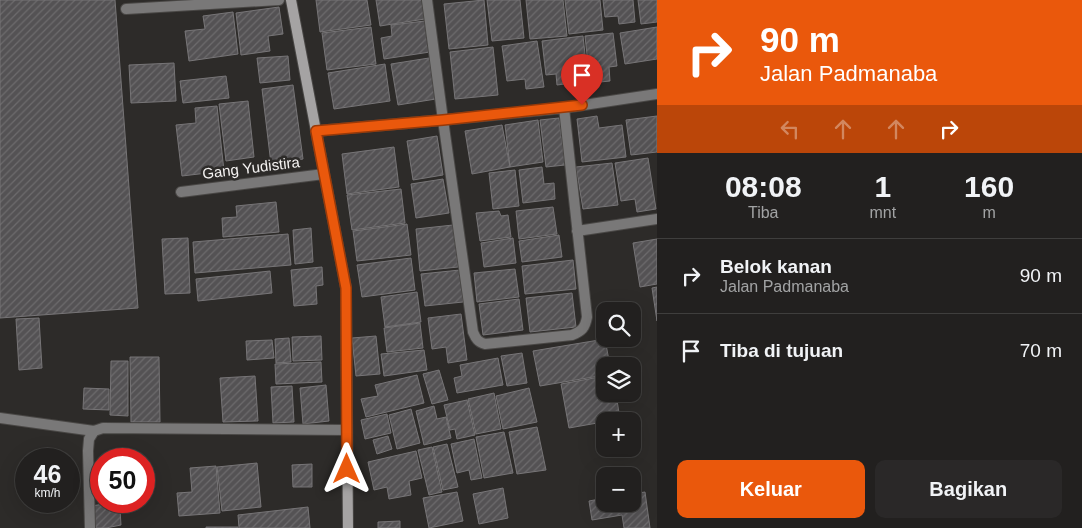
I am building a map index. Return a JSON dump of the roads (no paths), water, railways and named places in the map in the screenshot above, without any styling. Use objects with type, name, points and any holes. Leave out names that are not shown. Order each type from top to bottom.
[{"type":"main road","points":[[291,0],[346,288],[348,528]]},
{"type":"street","points":[[126,9],[279,0]]},
{"type":"street","points":[[428,0],[473,332],[479,342],[485,344],[572,335],[584,329],[587,317],[564,108]]},
{"type":"street","points":[[316,131],[564,108],[657,94]]},
{"type":"street","name":"Gang Yudistira","points":[[180,192],[324,174]]},
{"type":"street","points":[[577,231],[657,219]]},
{"type":"street","points":[[0,418],[94,431],[103,428],[347,430]]},
{"type":"street","points":[[90,528],[88,451],[89,439],[94,431]]}]
